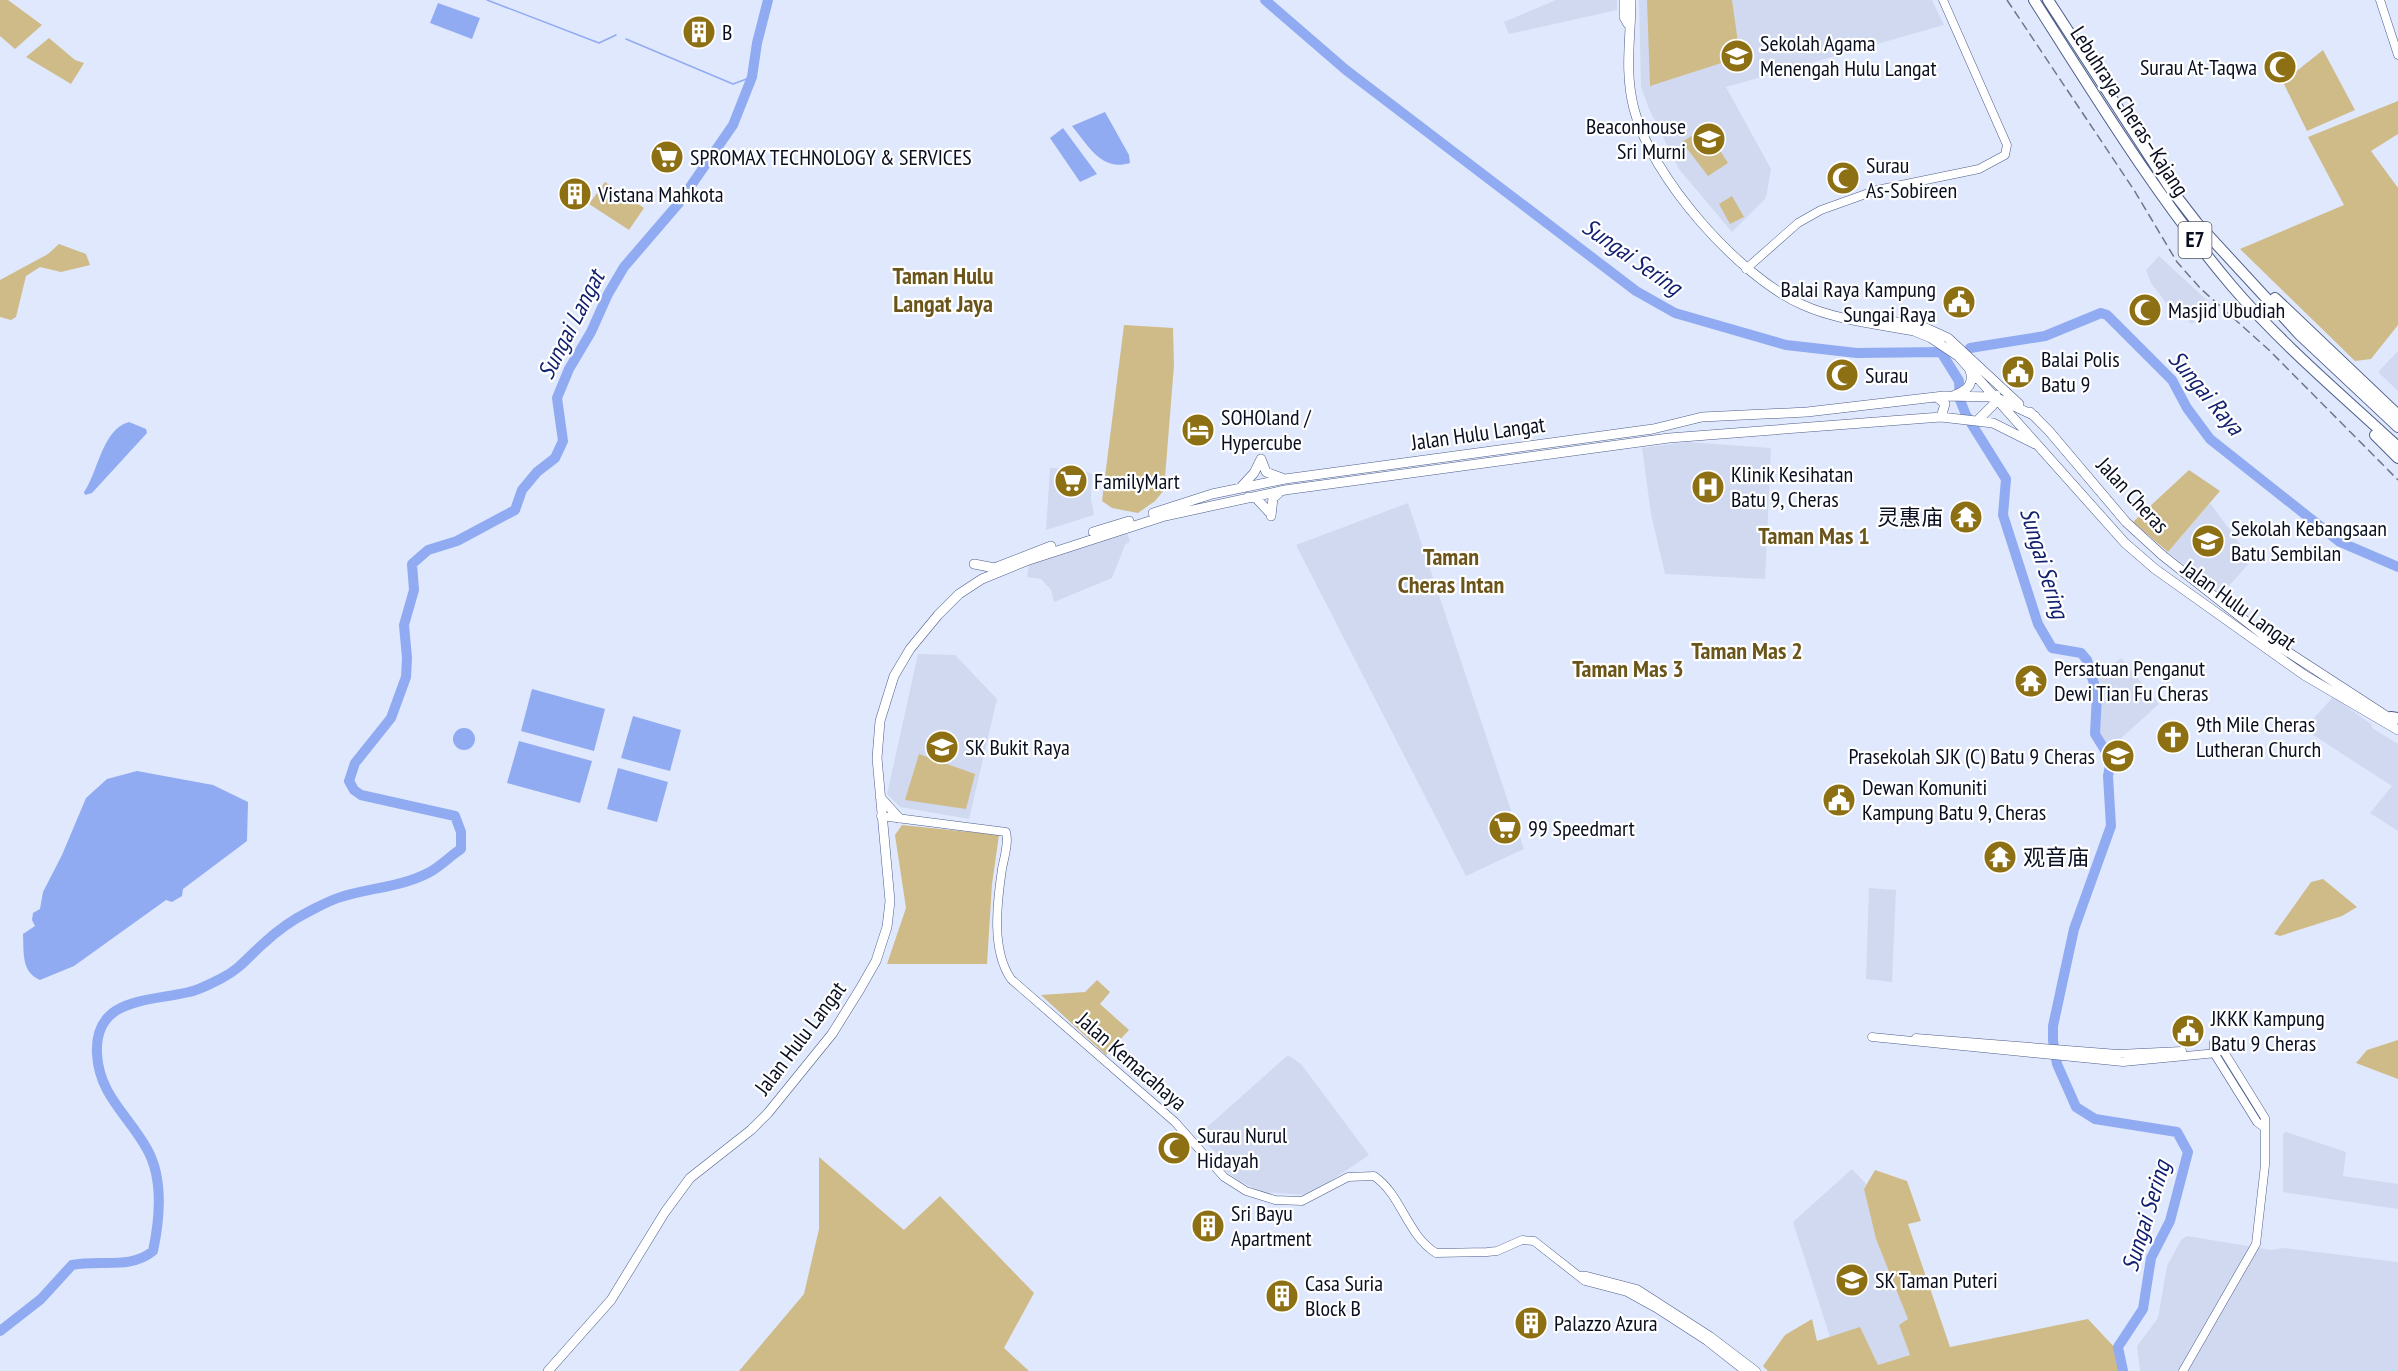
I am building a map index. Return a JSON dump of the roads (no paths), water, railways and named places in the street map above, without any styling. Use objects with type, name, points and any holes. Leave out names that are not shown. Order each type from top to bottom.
[{"type":"highway","name":"Lebuhraya Cheras–Kajang","points":[[2034,0],[2164,201],[2232,286],[2286,342],[2398,447]]},
{"type":"highway","name":"Lebuhraya Cheras–Kajang","points":[[2050,0],[2170,188],[2197,223],[2300,335],[2398,427]]},
{"type":"highway","points":[[2197,223],[2398,415]]},
{"type":"highway","points":[[2286,342],[2295,357],[2398,458]]},
{"type":"main road","name":"Jalan Hulu Langat","points":[[1624,0],[1624,17],[1628,24]]},
{"type":"main road","name":"Jalan Hulu Langat","points":[[1631,0],[1631,17],[1628,24],[1628,71],[1634,106],[1642,131],[1675,188],[1746,269],[1795,302],[1829,313],[1914,331],[1931,338],[1958,356],[1995,397],[2035,416]]},
{"type":"main road","name":"Jalan Hulu Langat","points":[[1829,313],[1915,324],[1932,330],[1957,344],[1997,384]]},
{"type":"main road","points":[[1941,417],[1947,396],[1970,387],[1972,380],[1970,368]]},
{"type":"main road","points":[[1979,419],[1993,405],[1997,384]]},
{"type":"main road","name":"Jalan Cheras","points":[[1997,384],[2035,416],[2126,522],[2170,562],[2271,641],[2316,672],[2396,719]]},
{"type":"main road","name":"Jalan Hulu Langat","points":[[548,1371],[611,1300],[665,1212],[690,1178],[751,1130],[768,1113],[832,1034],[860,989],[876,960],[889,914],[889,877],[881,816],[877,741],[886,697],[894,676],[910,649],[938,615],[959,594],[995,568],[1041,549],[1212,494],[1285,479],[1638,431],[1702,417],[1807,412],[1947,396],[1995,397]]},
{"type":"main road","points":[[1995,397],[2035,444]]},
{"type":"main road","name":"Jalan Hulu Langat","points":[[982,579],[1035,558],[1156,519],[1246,496],[1669,438],[1941,417],[1979,419],[2003,427],[2035,444],[2125,543],[2155,568],[2304,675],[2398,730]]},
{"type":"main road","points":[[2046,457],[2048,444],[2056,439]]},
{"type":"main road","points":[[1240,488],[1250,480],[1261,459],[1266,472],[1285,479]]},
{"type":"main road","points":[[1246,496],[1256,498],[1270,514],[1273,498],[1285,490]]},
{"type":"main road","points":[[974,564],[995,568]]},
{"type":"main road","points":[[880,797],[899,818]]},
{"type":"street","points":[[1746,269],[1798,223],[1821,210],[1877,190],[1980,169],[2005,155],[2007,145],[1943,0]]},
{"type":"street","points":[[2380,0],[2398,55]]},
{"type":"street","name":"Jalan Kemacahaya","points":[[881,816],[1006,832],[999,886],[998,953],[1003,967],[1011,979],[1175,1122],[1219,1172],[1235,1185],[1266,1198],[1302,1201],[1348,1178],[1374,1176],[1386,1187],[1417,1237],[1436,1253],[1497,1251],[1528,1239],[1585,1281],[1627,1292],[1656,1308],[1707,1341],[1745,1371]]},
{"type":"street","points":[[2041,1052],[1880,1035],[1872,1037],[2041,1052],[2061,1053],[2128,1054],[2213,1051]]},
{"type":"street","points":[[2183,1371],[2256,1244],[2265,1165],[2265,1128],[2265,1118],[2223,1049],[2214,1042],[2213,1051],[2257,1122],[2265,1128]]},
{"type":"street","name":"Jalan Kemacahaya","points":[[1579,1276],[1637,1289],[1710,1336],[1756,1371]]},
{"type":"water","points":[[438,3],[480,18],[472,39],[430,23]]},
{"type":"water","points":[[1105,112],[1129,155],[1130,163],[1111,164],[1103,160],[1096,155],[1072,126]]},
{"type":"water","points":[[1063,128],[1097,174],[1080,182],[1050,138]]},
{"type":"water","points":[[129,422],[146,429],[147,433],[92,493],[85,495],[84,492],[107,442],[120,426]]},
{"type":"water","points":[[532,689],[605,709],[594,751],[521,731]]},
{"type":"water","points":[[633,716],[681,730],[670,771],[621,758]]},
{"type":"water","points":[[464,728],[472,731],[475,739],[472,747],[464,750],[456,747],[453,739],[456,731]]},
{"type":"water","points":[[519,741],[592,761],[580,803],[507,783]]},
{"type":"water","points":[[618,768],[668,782],[657,822],[607,809]]},
{"type":"water","points":[[137,771],[213,785],[248,802],[247,841],[183,889],[182,896],[172,902],[166,900],[74,966],[40,980],[29,972],[27,967],[23,934],[35,926],[32,920],[33,913],[40,909],[43,892],[62,855],[86,798],[107,779]]},
{"type":"waterway","points":[[487,0],[599,43],[616,35]]},
{"type":"waterway","name":"Sungai Langat","points":[[0,1331],[41,1299],[72,1265],[125,1262],[144,1257],[153,1251],[159,1212],[156,1173],[147,1149],[103,1082],[97,1054],[98,1035],[104,1022],[114,1012],[127,1005],[193,991],[210,984],[234,971],[274,934],[302,915],[337,898],[418,878],[432,871],[461,849],[461,832],[455,816],[361,795],[354,790],[349,781],[355,763],[391,718],[406,677],[404,625],[414,590],[412,564],[428,550],[457,541],[515,510],[522,490],[537,472],[555,458],[563,441],[557,398],[569,369],[591,332],[608,294],[624,267],[679,203],[733,125],[752,77],[757,43],[768,0]]},
{"type":"waterway","name":"Sungai Sering","points":[[1265,0],[1346,70],[1636,291],[1675,313],[1786,345],[1857,353],[1941,352],[1959,381],[1960,400],[1966,415],[2006,479],[2003,515],[2038,624],[2052,648],[2081,653],[2087,660],[2097,694],[2095,734],[2111,760],[2108,776],[2111,826],[2074,929],[2053,1026],[2057,1064],[2076,1107],[2095,1119],[2177,1132],[2188,1152],[2170,1221],[2151,1258],[2143,1309],[2118,1347],[2123,1371]]},
{"type":"waterway","points":[[626,39],[733,84],[752,77]]},
{"type":"waterway","name":"Sungai Raya","points":[[1970,348],[2045,336],[2101,313],[2107,315],[2172,380],[2187,408],[2210,439],[2340,542],[2398,567]]},
{"type":"railway","points":[[2007,0],[2134,190],[2177,262],[2201,289],[2269,350],[2398,480]]},
{"type":"place","name":"B","points":[[699,32]]},
{"type":"place","name":"Sekolah Agama Menengah Hulu Langat","points":[[1737,56]]},
{"type":"place","name":"Surau At-Taqwa","points":[[2280,67]]},
{"type":"place","name":"Beaconhouse Sri Murni","points":[[1709,139]]},
{"type":"place","name":"SPROMAX TECHNOLOGY & SERVICES","points":[[667,157]]},
{"type":"place","name":"Surau As-Sobireen","points":[[1843,178]]},
{"type":"place","name":"Vistana Mahkota","points":[[575,194]]},
{"type":"place","name":"Balai Raya Kampung Sungai Raya","points":[[1959,302]]},
{"type":"place","name":"Masjid Ubudiah","points":[[2145,310]]},
{"type":"place","name":"Balai Polis Batu 9","points":[[2018,372]]},
{"type":"place","name":"Surau","points":[[1842,375]]},
{"type":"place","name":"SOHOland / Hypercube","points":[[1198,430]]},
{"type":"place","name":"FamilyMart","points":[[1071,481]]},
{"type":"place","name":"Klinik Kesihatan Batu 9, Cheras","points":[[1708,487]]},
{"type":"place","name":"灵惠庙","points":[[1966,517]]},
{"type":"place","name":"Sekolah Kebangsaan Batu Sembilan","points":[[2208,541]]},
{"type":"place","name":"Persatuan Penganut Dewi Tian Fu Cheras","points":[[2031,681]]},
{"type":"place","name":"9th Mile Cheras Lutheran Church","points":[[2173,737]]},
{"type":"place","name":"SK Bukit Raya","points":[[942,747]]},
{"type":"place","name":"Prasekolah SJK (C) Batu 9 Cheras","points":[[2118,756]]},
{"type":"place","name":"Dewan Komuniti Kampung Batu 9, Cheras","points":[[1839,800]]},
{"type":"place","name":"99 Speedmart","points":[[1505,828]]},
{"type":"place","name":"观音庙","points":[[2000,857]]},
{"type":"place","name":"JKKK Kampung Batu 9 Cheras","points":[[2188,1031]]},
{"type":"place","name":"Surau Nurul Hidayah","points":[[1174,1148]]},
{"type":"place","name":"Sri Bayu Apartment","points":[[1208,1226]]},
{"type":"place","name":"SK Taman Puteri","points":[[1852,1280]]},
{"type":"place","name":"Casa Suria Block B","points":[[1282,1296]]},
{"type":"place","name":"Palazzo Azura","points":[[1531,1323]]},
{"type":"district","name":"Taman Hulu Langat Jaya","points":[[943,290]]},
{"type":"district","name":"Taman Mas 1","points":[[1814,536]]},
{"type":"district","name":"Taman Cheras Intan","points":[[1451,571]]},
{"type":"district","name":"Taman Mas 2","points":[[1747,651]]},
{"type":"district","name":"Taman Mas 3","points":[[1628,669]]}]
